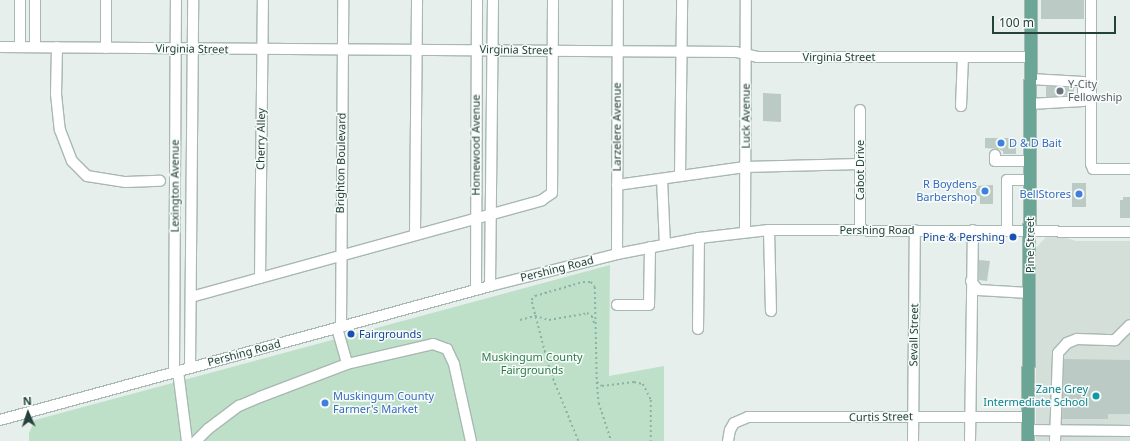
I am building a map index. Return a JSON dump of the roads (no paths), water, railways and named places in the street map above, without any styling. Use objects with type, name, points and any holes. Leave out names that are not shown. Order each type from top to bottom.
[{"type":"main road","name":"Pine Street","points":[[1028,435],[1031,0]]},
{"type":"street","points":[[20,0],[20,47]]},
{"type":"street","points":[[35,0],[35,47]]},
{"type":"street","points":[[106,0],[106,48]]},
{"type":"street","name":"Lexington Avenue","points":[[176,0],[176,372],[187,441]]},
{"type":"street","name":"Lexington Avenue","points":[[190,368],[193,0]]},
{"type":"street","name":"Cherry Alley","points":[[260,278],[263,0]]},
{"type":"street","name":"Brighton Boulevard","points":[[343,0],[339,327],[347,364]]},
{"type":"street","points":[[415,234],[417,0]]},
{"type":"street","name":"Homewood Avenue","points":[[476,290],[477,0]]},
{"type":"street","name":"Homewood Avenue","points":[[490,286],[493,0]]},
{"type":"street","points":[[191,297],[542,200],[552,193],[553,0]]},
{"type":"street","name":"Larzelere Avenue","points":[[617,254],[618,0]]},
{"type":"street","points":[[680,176],[682,0]]},
{"type":"street","name":"Luck Avenue","points":[[745,231],[746,0]]},
{"type":"street","points":[[1091,0],[1091,164],[1093,170],[1130,169]]},
{"type":"street","name":"Virginia Street","points":[[0,46],[193,49],[736,52],[757,57],[1031,57]]},
{"type":"street","points":[[57,47],[56,94],[60,130],[72,161],[88,176],[126,182],[160,182]]},
{"type":"street","points":[[961,106],[963,57]]},
{"type":"street","points":[[1030,79],[1082,82],[1083,101],[1030,104]]},
{"type":"street","name":"Cabot Drive","points":[[860,110],[860,229]]},
{"type":"street","points":[[996,155],[996,160],[1030,162]]},
{"type":"street","points":[[617,185],[745,167],[860,164]]},
{"type":"street","points":[[662,179],[665,244]]},
{"type":"street","points":[[1007,230],[1007,180],[1030,180]]},
{"type":"street","name":"Pershing Road","points":[[0,420],[490,286],[617,254],[699,238],[745,231],[769,230],[860,229],[1130,232]]},
{"type":"street","points":[[769,230],[771,311]]},
{"type":"street","name":"Sevall Street","points":[[913,441],[915,230]]},
{"type":"street","points":[[970,441],[971,281],[973,230]]},
{"type":"street","points":[[698,329],[699,238]]},
{"type":"street","points":[[617,305],[649,305],[650,247]]},
{"type":"street","points":[[971,281],[978,290],[1029,292]]},
{"type":"street","points":[[1055,441],[1058,353],[1067,343],[1077,339],[1115,340],[1130,325]]},
{"type":"street","points":[[196,441],[208,429],[239,406],[347,364],[433,344],[441,345],[447,349],[454,364],[471,441]]},
{"type":"street","name":"Curtis Street","points":[[728,441],[730,430],[734,423],[748,417],[1028,417]]},
{"type":"street","points":[[1028,435],[1055,429],[1130,431]]},
{"type":"place","name":"Y-City Fellowship","points":[[1060,91]]},
{"type":"place","name":"D & D Bait","points":[[1001,143]]},
{"type":"place","name":"R Boydens Barbershop","points":[[985,191]]},
{"type":"place","name":"BellStores","points":[[1079,194]]},
{"type":"place","name":"Pine & Pershing","points":[[1013,237]]},
{"type":"place","name":"Fairgrounds","points":[[351,334]]},
{"type":"place","name":"Zane Grey Intermediate School","points":[[1096,396]]},
{"type":"place","name":"Muskingum County Farmer's Market","points":[[325,403]]},
{"type":"park label","name":"Muskingum County Fairgrounds","points":[[532,364]]}]
